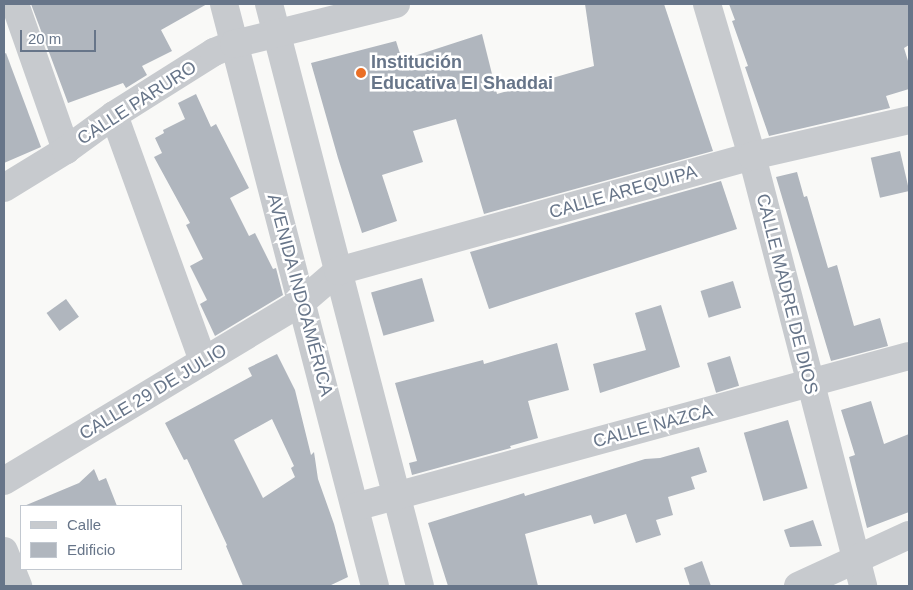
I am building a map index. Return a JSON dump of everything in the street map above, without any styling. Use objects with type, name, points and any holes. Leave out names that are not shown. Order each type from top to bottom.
[{"type":"street","points":[[15,4],[66,150]]},
{"type":"street","name":"AVENIDA INDOAMÉRICA","points":[[224,4],[375,586]]},
{"type":"street","points":[[269,4],[420,586]]},
{"type":"street","name":"CALLE PARURO","points":[[4,188],[66,150],[114,115],[214,52],[234,44],[396,4]]},
{"type":"street","name":"CALLE MADRE DE DIOS","points":[[707,4],[752,156],[863,586]]},
{"type":"street","points":[[114,115],[203,361]]},
{"type":"street","name":"CALLE AREQUIPA","points":[[338,271],[752,156],[909,120]]},
{"type":"street","name":"CALLE 29 DE JULIO","points":[[4,481],[302,302],[338,271]]},
{"type":"street","name":"CALLE NAZCA","points":[[355,507],[909,356]]},
{"type":"street","points":[[798,586],[909,535]]},
{"type":"street","points":[[4,551],[18,586]]},
{"type":"building","points":[[31,4],[207,4],[161,30],[172,51],[142,66],[147,75],[126,88],[123,83],[68,103]]},
{"type":"building","points":[[585,4],[664,4],[713,151],[484,214],[456,119],[413,131],[423,162],[382,175],[397,221],[362,233],[311,63],[396,41],[402,60],[482,34],[497,94],[594,66]]},
{"type":"building","points":[[729,4],[909,4],[909,45],[904,48],[909,64],[909,89],[886,96],[890,108],[769,136],[745,67],[748,66],[732,21],[735,20]]},
{"type":"building","points":[[6,53],[41,147],[4,163],[4,54]]},
{"type":"building","points":[[196,94],[211,127],[216,124],[249,188],[230,198],[249,236],[255,233],[273,269],[276,268],[283,295],[215,336],[200,304],[207,300],[190,266],[203,259],[186,225],[190,223],[154,157],[162,153],[155,138],[164,133],[163,130],[185,119],[178,103]]},
{"type":"building","points":[[900,151],[909,191],[880,198],[871,158]]},
{"type":"building","points":[[797,172],[804,197],[807,196],[828,268],[837,265],[854,326],[880,318],[888,346],[831,361],[776,177]]},
{"type":"building","points":[[721,181],[737,229],[489,309],[470,252]]},
{"type":"building","points":[[422,278],[434,321],[383,336],[371,293]]},
{"type":"building","points":[[733,281],[741,308],[709,318],[700,291]]},
{"type":"building","points":[[66,299],[79,317],[60,331],[47,313]]},
{"type":"building","points":[[661,305],[680,367],[600,393],[593,364],[646,350],[635,313]]},
{"type":"building","points":[[557,343],[569,390],[528,401],[538,438],[510,446],[511,448],[412,475],[409,463],[417,461],[395,383],[483,360],[484,364]]},
{"type":"building","points":[[277,354],[295,390],[311,455],[314,452],[318,479],[334,524],[348,577],[329,586],[243,586],[227,545],[187,459],[184,460],[165,423],[252,376],[248,368]],"holes":[[[272,419],[294,466],[291,468],[295,477],[263,498],[234,440]]]},
{"type":"building","points":[[730,356],[739,386],[716,393],[707,363]]},
{"type":"building","points":[[871,401],[884,444],[909,434],[909,512],[867,528],[849,457],[855,455],[841,410]]},
{"type":"building","points":[[788,420],[808,488],[763,501],[744,433]]},
{"type":"building","points":[[699,447],[707,472],[691,477],[695,489],[668,497],[673,515],[656,520],[661,535],[636,543],[626,514],[594,524],[591,515],[525,534],[538,586],[448,586],[428,523],[524,493],[525,496],[645,459],[660,458]]},
{"type":"building","points":[[94,469],[99,481],[106,478],[117,505],[26,505],[79,483]]},
{"type":"building","points":[[813,520],[822,546],[790,547],[784,530]]},
{"type":"building","points":[[702,561],[711,586],[690,586],[684,568]]},
{"type":"place","name":"Institución Educativa El Shaddai","points":[[361,73]]}]
